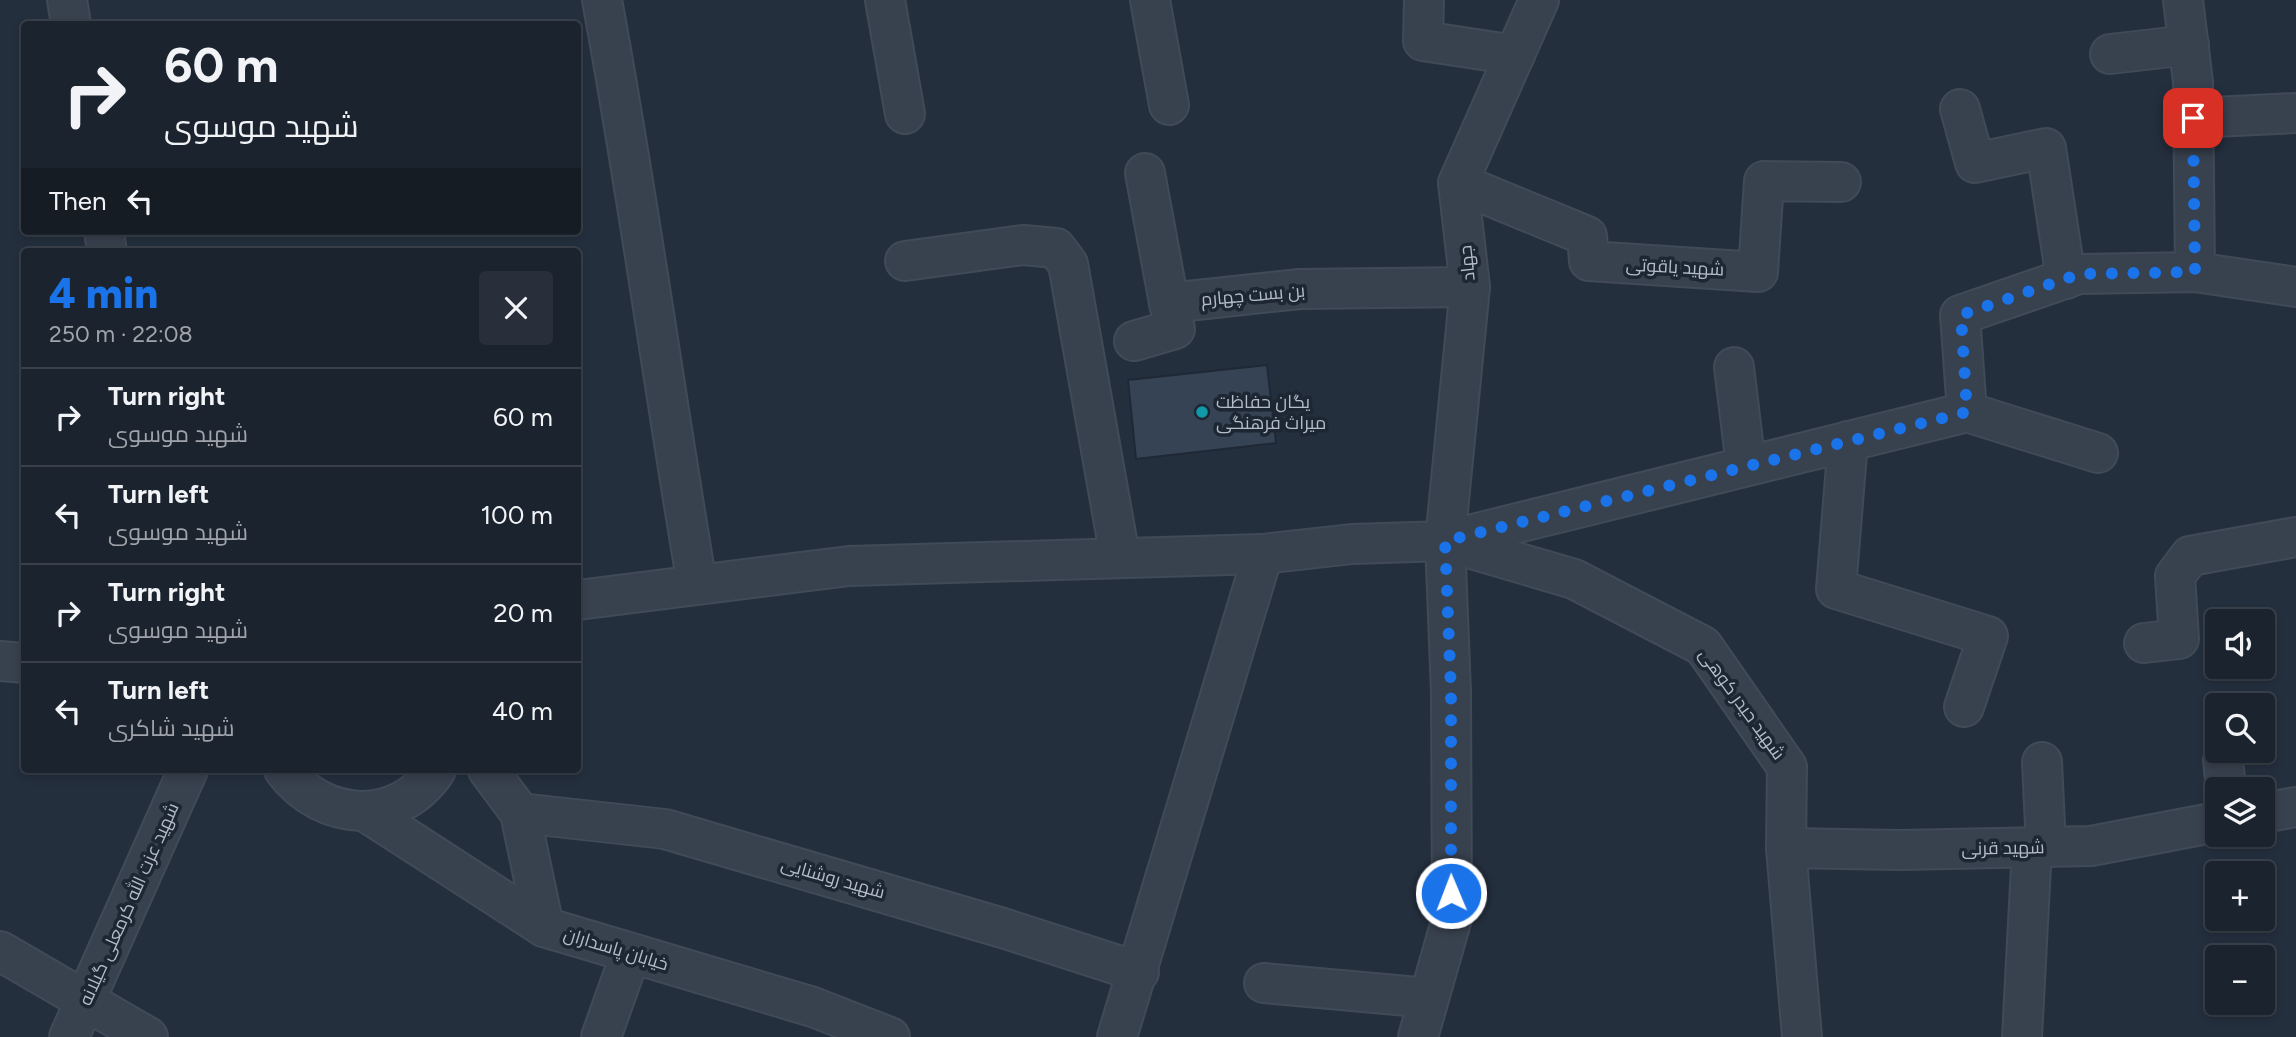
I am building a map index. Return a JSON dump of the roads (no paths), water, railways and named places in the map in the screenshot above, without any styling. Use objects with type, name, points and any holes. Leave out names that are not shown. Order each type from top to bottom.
[{"type":"street","points":[[67,0],[70,21]]},
{"type":"street","points":[[602,0],[626,129],[659,361],[697,584]]},
{"type":"street","points":[[885,0],[905,114]]},
{"type":"street","points":[[1150,0],[1169,105]]},
{"type":"street","points":[[1424,0],[1423,41],[1515,55]]},
{"type":"street","points":[[1458,183],[1539,0]]},
{"type":"street","points":[[2183,0],[2189,45],[2193,118],[2195,272]]},
{"type":"street","points":[[2110,54],[2189,45]]},
{"type":"street","points":[[1959,108],[1975,163],[2046,148],[2066,279]]},
{"type":"street","points":[[2193,118],[2296,113]]},
{"type":"street","points":[[1133,341],[1175,329],[1145,173]]},
{"type":"street","name":"شهید یاقوتی","points":[[1458,183],[1587,236],[1589,261],[1758,272],[1764,181],[1841,182]]},
{"type":"street","name":"جهاد","points":[[1418,1037],[1452,918],[1451,692],[1445,541],[1470,287],[1458,183]]},
{"type":"street","points":[[905,261],[1023,245],[1056,248],[1068,264],[1120,557]]},
{"type":"street","points":[[1967,412],[1961,315],[2079,274],[2195,272],[2296,287]]},
{"type":"street","name":"بن بست چهارم","points":[[1169,303],[1300,289],[1470,287]]},
{"type":"street","points":[[1734,367],[1746,466]]},
{"type":"street","points":[[581,617],[596,597],[849,566],[1263,554],[1352,544],[1445,541],[1967,412],[2098,453]]},
{"type":"street","points":[[1848,441],[1836,589],[1988,636],[1964,707]]},
{"type":"street","points":[[2144,643],[2179,639],[2175,576],[2190,556],[2296,537]]},
{"type":"street","name":"شهید حیدر کوهی","points":[[1445,541],[1574,579],[1703,646],[1787,767],[1786,848],[1802,1037]]},
{"type":"street","points":[[1117,1037],[1139,972],[1263,554]]},
{"type":"street","points":[[0,661],[21,663]]},
{"type":"street","points":[[2022,1037],[2039,847],[2042,762]]},
{"type":"street","name":"شهید عزت الله کرمعلی گیلانه","points":[[69,1037],[187,773]]},
{"type":"street","points":[[287,773],[306,794],[334,808],[366,812],[399,803],[426,784],[434,773]]},
{"type":"street","points":[[490,773],[520,813],[544,928]]},
{"type":"street","points":[[2275,811],[2296,807]]},
{"type":"street","name":"خیابان پاسداران","points":[[366,812],[544,928],[631,953],[807,1022],[890,1037]]},
{"type":"street","name":"شهید روشنایی","points":[[520,813],[665,829],[993,925],[1139,972]]},
{"type":"street","name":"شهید قرنی","points":[[1786,848],[1900,850],[2091,846],[2205,824]]},
{"type":"street","points":[[0,951],[148,1037]]},
{"type":"street","points":[[601,1037],[631,953]]},
{"type":"street","points":[[1264,983],[1429,998]]},
{"type":"place","name":"یگان حفاظت میراث فرهنگی","points":[[1202,412]]}]
